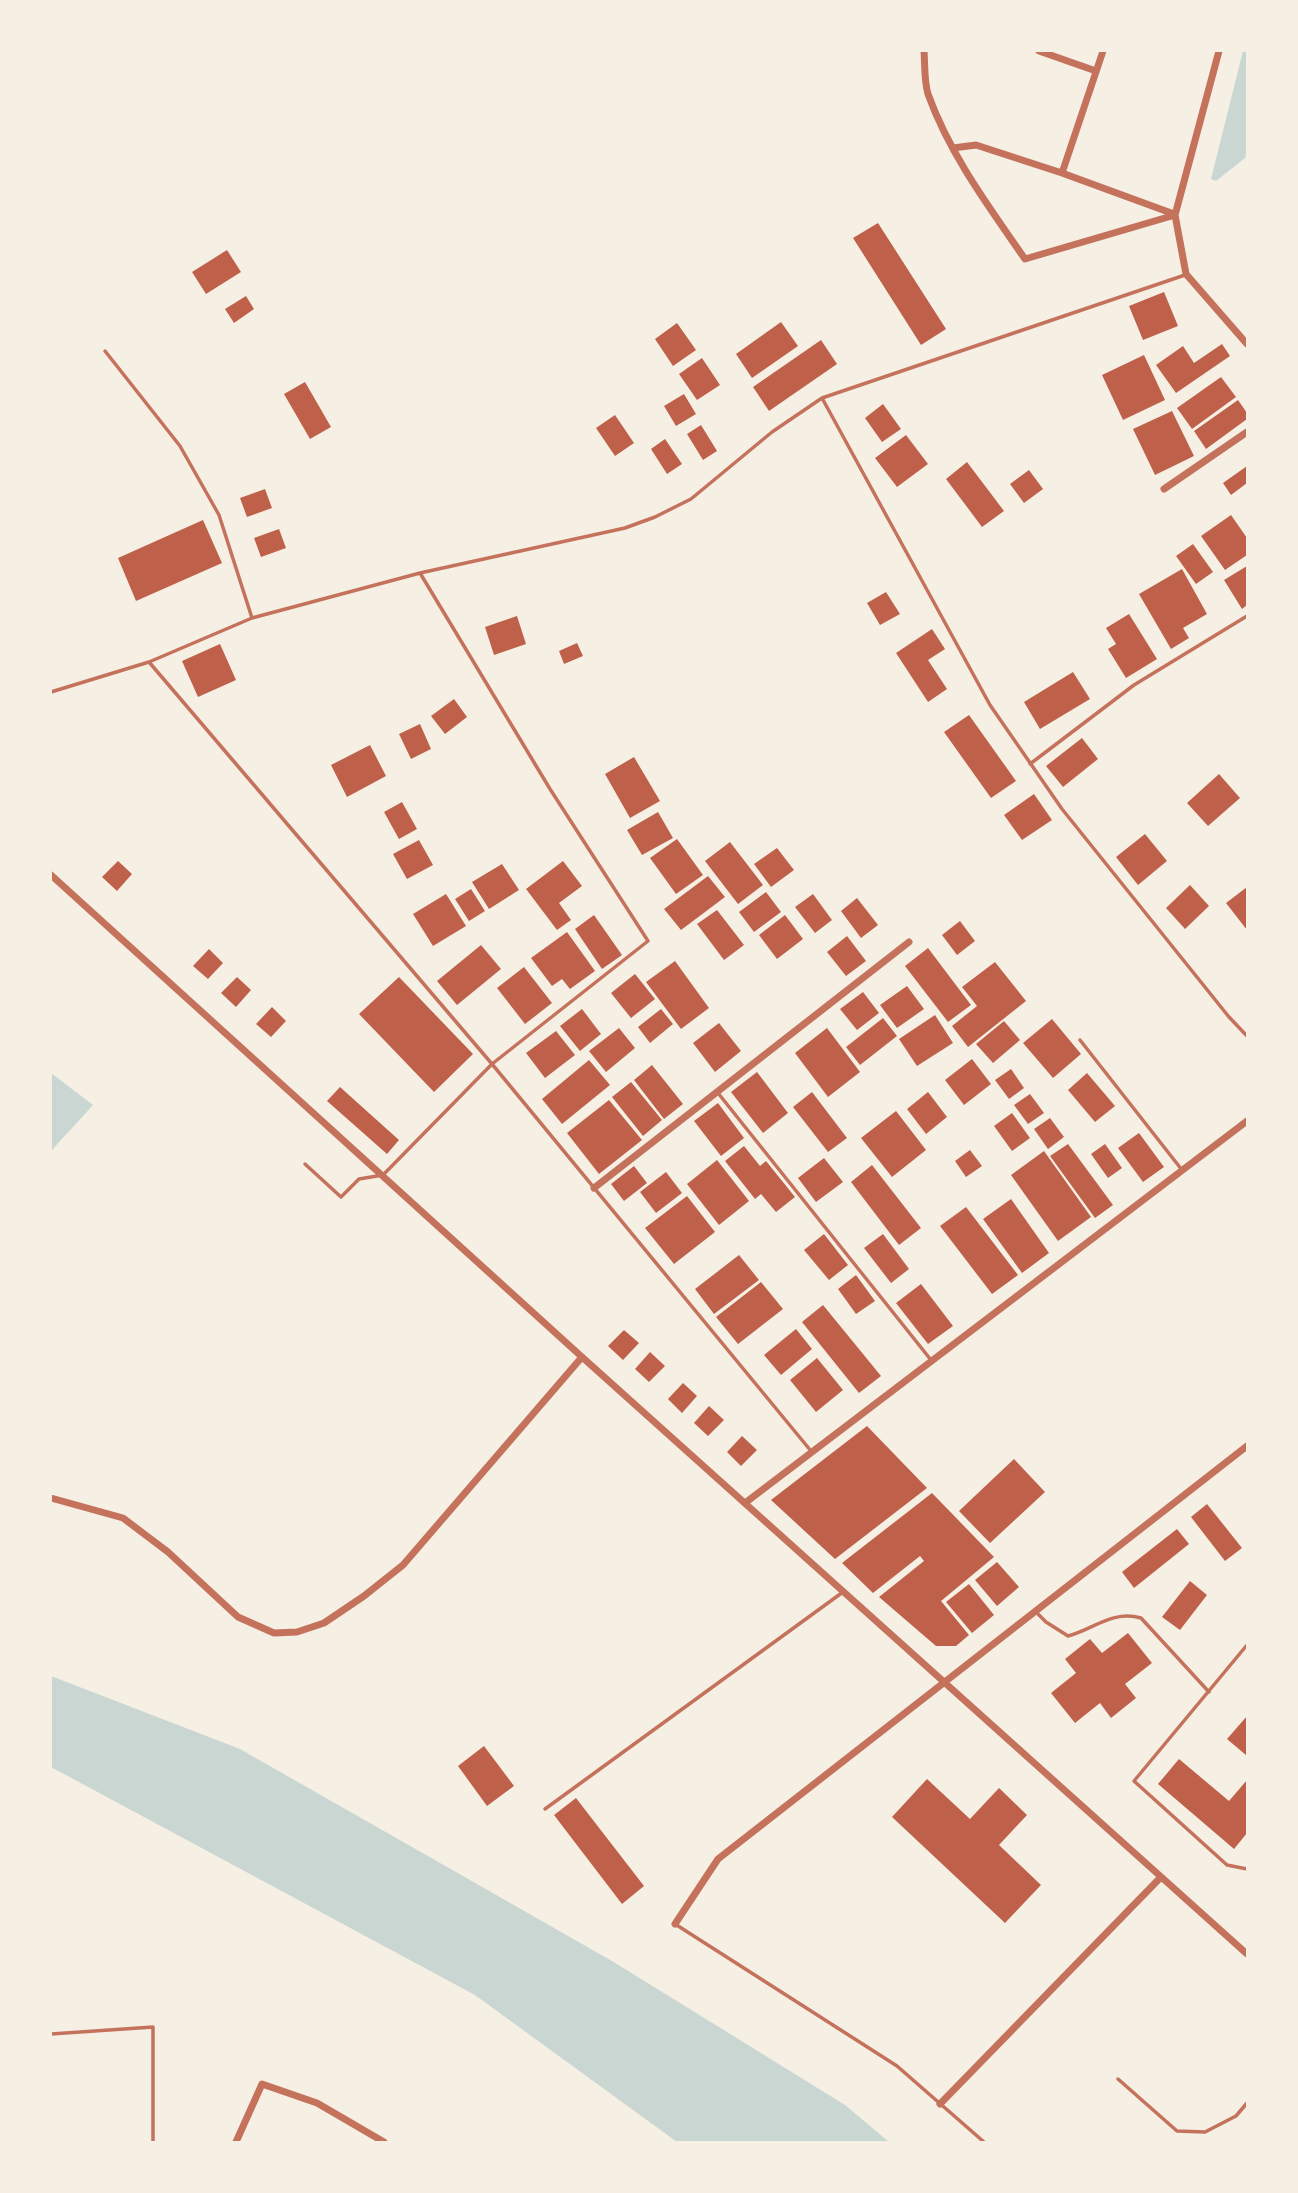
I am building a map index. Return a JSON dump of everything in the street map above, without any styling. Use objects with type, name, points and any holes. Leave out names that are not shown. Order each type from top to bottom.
[{"type":"street","points":[[924,51],[927,92],[953,148],[969,178],[1025,259],[1175,215]]},
{"type":"street","points":[[1039,51],[1096,71]]},
{"type":"street","points":[[1062,173],[1103,51]]},
{"type":"street","points":[[1219,51],[1175,215],[1186,274],[1247,344]]},
{"type":"street","points":[[953,148],[976,145],[1062,173],[1175,215]]},
{"type":"street","points":[[1164,489],[1247,432]]},
{"type":"street","points":[[51,875],[944,1684],[1247,1954]]},
{"type":"street","points":[[594,1188],[909,942]]},
{"type":"street","points":[[745,1503],[1247,1121]]},
{"type":"street","points":[[51,1498],[122,1518],[168,1552],[238,1617],[274,1633],[297,1632],[324,1623],[402,1565],[582,1357]]},
{"type":"street","points":[[676,1924],[718,1859],[1247,1446]]},
{"type":"street","points":[[940,2104],[1161,1877]]},
{"type":"street","points":[[236,2142],[262,2084],[317,2103],[384,2142]]},
{"type":"lane","points":[[51,692],[149,662],[251,618],[420,573],[625,528],[655,517],[691,499],[772,432],[822,398],[1186,274]]},
{"type":"lane","points":[[105,351],[180,446],[219,514],[251,618]]},
{"type":"lane","points":[[822,398],[990,705],[1062,809],[1247,1036]]},
{"type":"lane","points":[[305,1164],[341,1197],[359,1179],[383,1175],[492,1064],[648,941],[550,789],[420,573]]},
{"type":"lane","points":[[1030,764],[1134,685],[1247,616]]},
{"type":"lane","points":[[149,662],[492,1064],[812,1452]]},
{"type":"lane","points":[[1080,1040],[1182,1170]]},
{"type":"lane","points":[[717,1091],[932,1360]]},
{"type":"lane","points":[[545,1810],[843,1592]]},
{"type":"lane","points":[[1036,1612],[1068,1636],[1082,1632],[1110,1617],[1128,1615],[1140,1618],[1209,1692]]},
{"type":"lane","points":[[1247,1646],[1134,1781],[1227,1865],[1247,1868]]},
{"type":"lane","points":[[676,1924],[897,2066],[984,2142]]},
{"type":"lane","points":[[51,2034],[153,2027],[153,2142]]},
{"type":"lane","points":[[1118,2079],[1177,2131],[1205,2132],[1236,2116],[1247,2103]]},
{"type":"shaded area","points":[[1243,51],[1247,51],[1247,152],[1245,158],[1216,181],[1211,179]]},
{"type":"shaded area","points":[[51,1073],[93,1105],[51,1151]]},
{"type":"shaded area","points":[[51,1676],[240,1749],[612,1961],[845,2105],[889,2142],[677,2142],[475,1995],[51,1767]]},
{"type":"building","points":[[878,223],[946,329],[921,345],[853,238]]},
{"type":"building","points":[[227,250],[241,272],[206,294],[192,272]]},
{"type":"building","points":[[1164,292],[1178,326],[1143,340],[1129,306]]},
{"type":"building","points":[[246,296],[254,309],[234,323],[225,309]]},
{"type":"building","points":[[781,322],[798,346],[752,378],[736,354]]},
{"type":"building","points":[[677,323],[696,350],[673,366],[655,339]]},
{"type":"building","points":[[821,340],[837,364],[769,411],[753,387]]},
{"type":"building","points":[[1222,344],[1230,356],[1176,393],[1156,365],[1183,346],[1194,363]]},
{"type":"building","points":[[1144,355],[1165,400],[1123,420],[1102,375]]},
{"type":"building","points":[[702,358],[720,385],[697,400],[679,374]]},
{"type":"building","points":[[1221,377],[1236,397],[1192,429],[1177,408]]},
{"type":"building","points":[[305,382],[331,427],[310,439],[284,394]]},
{"type":"building","points":[[684,394],[696,414],[676,426],[664,406]]},
{"type":"building","points":[[1238,400],[1247,413],[1247,419],[1206,449],[1194,431]]},
{"type":"building","points":[[883,404],[901,429],[882,442],[865,418]]},
{"type":"building","points":[[1172,411],[1194,456],[1155,475],[1133,429]]},
{"type":"building","points":[[615,415],[634,443],[615,456],[596,428]]},
{"type":"building","points":[[701,425],[717,451],[703,460],[687,434]]},
{"type":"building","points":[[906,435],[928,464],[897,487],[875,458]]},
{"type":"building","points":[[665,439],[682,464],[667,474],[651,449]]},
{"type":"building","points":[[967,462],[1004,511],[982,527],[946,479]]},
{"type":"building","points":[[1247,466],[1247,483],[1231,495],[1223,483]]},
{"type":"building","points":[[1029,470],[1043,489],[1024,503],[1010,484]]},
{"type":"building","points":[[265,489],[272,508],[247,517],[240,498]]},
{"type":"building","points":[[1231,515],[1247,538],[1247,555],[1225,570],[1201,536]]},
{"type":"building","points":[[203,520],[222,563],[136,601],[118,558]]},
{"type":"building","points":[[279,529],[286,548],[261,557],[254,538]]},
{"type":"building","points":[[1193,544],[1213,572],[1196,584],[1176,556]]},
{"type":"building","points":[[1247,566],[1247,605],[1242,609],[1224,580]]},
{"type":"building","points":[[1182,569],[1207,614],[1183,628],[1189,638],[1171,649],[1139,594]]},
{"type":"building","points":[[886,592],[900,614],[880,625],[867,603]]},
{"type":"building","points":[[1129,614],[1157,659],[1126,678],[1108,649],[1116,644],[1106,628]]},
{"type":"building","points":[[517,616],[526,644],[494,655],[485,627]]},
{"type":"building","points":[[932,629],[945,649],[928,660],[947,689],[928,702],[896,653]]},
{"type":"building","points":[[577,643],[583,656],[564,664],[559,651]]},
{"type":"building","points":[[220,644],[236,680],[198,697],[182,661]]},
{"type":"building","points":[[1073,672],[1090,699],[1040,729],[1024,702]]},
{"type":"building","points":[[454,699],[467,717],[445,734],[431,716]]},
{"type":"building","points":[[969,715],[1016,781],[991,798],[944,732]]},
{"type":"building","points":[[420,724],[431,749],[411,759],[399,734]]},
{"type":"building","points":[[1082,738],[1098,759],[1063,787],[1046,766]]},
{"type":"building","points":[[370,745],[386,776],[347,797],[331,765]]},
{"type":"building","points":[[634,757],[660,801],[630,818],[605,774]]},
{"type":"building","points":[[1219,774],[1240,798],[1208,826],[1187,803]]},
{"type":"building","points":[[1034,794],[1052,820],[1022,840],[1004,815]]},
{"type":"building","points":[[402,802],[417,829],[399,839],[384,812]]},
{"type":"building","points":[[658,812],[673,838],[642,855],[627,830]]},
{"type":"building","points":[[1145,834],[1167,861],[1138,885],[1116,857]]},
{"type":"building","points":[[677,839],[703,875],[676,894],[650,858]]},
{"type":"building","points":[[419,840],[433,865],[407,879],[393,854]]},
{"type":"building","points":[[730,842],[763,885],[738,904],[705,861]]},
{"type":"building","points":[[777,848],[794,870],[771,887],[754,864]]},
{"type":"building","points":[[118,861],[132,874],[117,891],[102,877]]},
{"type":"building","points":[[563,861],[582,886],[559,903],[571,920],[557,930],[526,889]]},
{"type":"building","points":[[502,864],[519,890],[489,909],[472,882]]},
{"type":"building","points":[[708,876],[725,897],[681,930],[664,909]]},
{"type":"building","points":[[1190,885],[1209,906],[1185,929],[1166,908]]},
{"type":"building","points":[[1247,887],[1247,930],[1226,903]]},
{"type":"building","points":[[471,889],[485,911],[469,921],[455,899]]},
{"type":"building","points":[[766,892],[781,912],[754,932],[739,912]]},
{"type":"building","points":[[446,894],[466,926],[433,946],[413,914]]},
{"type":"building","points":[[813,894],[832,920],[815,933],[795,907]]},
{"type":"building","points":[[857,898],[878,925],[861,938],[841,911]]},
{"type":"building","points":[[717,910],[744,945],[724,960],[697,924]]},
{"type":"building","points":[[594,915],[622,955],[602,969],[575,929]]},
{"type":"building","points":[[785,915],[803,939],[777,959],[759,935]]},
{"type":"building","points":[[960,921],[975,941],[957,955],[942,935]]},
{"type":"building","points":[[567,932],[595,971],[570,989],[562,979],[552,986],[531,958]]},
{"type":"building","points":[[847,936],[866,961],[846,976],[827,952]]},
{"type":"building","points":[[481,945],[501,969],[457,1005],[437,981]]},
{"type":"building","points":[[928,948],[971,1005],[948,1022],[905,966]]},
{"type":"building","points":[[209,949],[223,963],[208,979],[193,966]]},
{"type":"building","points":[[675,961],[709,1008],[681,1029],[646,982]]},
{"type":"building","points":[[995,962],[1026,1001],[968,1047],[952,1026],[977,1006],[962,987]]},
{"type":"building","points":[[524,967],[552,1003],[525,1024],[497,988]]},
{"type":"building","points":[[635,974],[655,999],[631,1018],[611,993]]},
{"type":"building","points":[[237,977],[251,990],[236,1007],[221,993]]},
{"type":"building","points":[[399,977],[473,1054],[434,1092],[359,1014]]},
{"type":"building","points":[[907,986],[924,1009],[897,1028],[880,1005]]},
{"type":"building","points":[[863,992],[879,1013],[857,1030],[840,1009]]},
{"type":"building","points":[[272,1007],[286,1021],[271,1037],[256,1024]]},
{"type":"building","points":[[582,1009],[601,1034],[580,1051],[560,1026]]},
{"type":"building","points":[[661,1009],[673,1024],[650,1043],[638,1027]]},
{"type":"building","points":[[935,1015],[953,1043],[917,1066],[899,1039]]},
{"type":"building","points":[[883,1018],[897,1036],[860,1065],[846,1047]]},
{"type":"building","points":[[1052,1019],[1081,1054],[1053,1078],[1023,1043]]},
{"type":"building","points":[[1004,1021],[1020,1040],[993,1063],[976,1044]]},
{"type":"building","points":[[719,1023],[741,1051],[715,1072],[693,1043]]},
{"type":"building","points":[[619,1028],[635,1048],[606,1072],[589,1051]]},
{"type":"building","points":[[827,1028],[860,1072],[828,1097],[795,1053]]},
{"type":"building","points":[[556,1031],[575,1055],[545,1078],[526,1053]]},
{"type":"building","points":[[972,1059],[991,1084],[964,1105],[945,1080]]},
{"type":"building","points":[[589,1060],[610,1085],[562,1124],[542,1099]]},
{"type":"building","points":[[652,1065],[683,1104],[664,1119],[634,1080]]},
{"type":"building","points":[[1011,1069],[1024,1088],[1009,1099],[995,1080]]},
{"type":"building","points":[[757,1072],[788,1113],[763,1133],[731,1092]]},
{"type":"building","points":[[1087,1073],[1115,1106],[1095,1122],[1068,1090]]},
{"type":"building","points":[[631,1082],[662,1120],[643,1136],[612,1097]]},
{"type":"building","points":[[340,1087],[399,1140],[387,1154],[327,1101]]},
{"type":"building","points":[[812,1092],[847,1138],[828,1152],[793,1107]]},
{"type":"building","points":[[928,1092],[947,1117],[926,1134],[907,1109]]},
{"type":"building","points":[[1030,1094],[1044,1113],[1028,1124],[1014,1105]]},
{"type":"building","points":[[609,1100],[642,1140],[599,1174],[567,1133]]},
{"type":"building","points":[[718,1103],[744,1138],[721,1156],[694,1121]]},
{"type":"building","points":[[896,1111],[926,1150],[892,1177],[861,1138]]},
{"type":"building","points":[[1012,1113],[1030,1138],[1012,1151],[994,1126]]},
{"type":"building","points":[[1050,1118],[1064,1137],[1048,1149],[1034,1129]]},
{"type":"building","points":[[1139,1133],[1164,1167],[1143,1182],[1118,1148]]},
{"type":"building","points":[[1068,1144],[1113,1205],[1095,1218],[1050,1156]]},
{"type":"building","points":[[1105,1144],[1122,1168],[1108,1178],[1091,1154]]},
{"type":"building","points":[[744,1146],[760,1166],[766,1161],[795,1197],[776,1212],[761,1194],[755,1199],[725,1161]]},
{"type":"building","points":[[970,1150],[982,1166],[966,1177],[955,1161]]},
{"type":"building","points":[[1044,1151],[1091,1217],[1058,1241],[1011,1175]]},
{"type":"building","points":[[824,1158],[843,1182],[816,1202],[798,1178]]},
{"type":"building","points":[[717,1160],[749,1201],[719,1225],[687,1184]]},
{"type":"building","points":[[872,1165],[921,1228],[899,1245],[851,1182]]},
{"type":"building","points":[[634,1166],[647,1183],[624,1201],[611,1184]]},
{"type":"building","points":[[666,1172],[682,1193],[656,1213],[640,1192]]},
{"type":"building","points":[[687,1196],[715,1232],[674,1264],[645,1228]]},
{"type":"building","points":[[1011,1199],[1049,1253],[1022,1273],[983,1219]]},
{"type":"building","points":[[966,1207],[1018,1275],[992,1294],[940,1226]]},
{"type":"building","points":[[824,1234],[848,1265],[829,1280],[804,1250]]},
{"type":"building","points":[[883,1234],[909,1269],[891,1283],[864,1248]]},
{"type":"building","points":[[739,1255],[759,1280],[714,1314],[695,1289]]},
{"type":"building","points":[[856,1275],[875,1301],[856,1314],[838,1289]]},
{"type":"building","points":[[761,1282],[783,1309],[738,1344],[716,1317]]},
{"type":"building","points":[[921,1284],[953,1326],[928,1344],[896,1303]]},
{"type":"building","points":[[823,1305],[881,1376],[859,1393],[802,1322]]},
{"type":"building","points":[[796,1329],[812,1349],[781,1375],[764,1355]]},
{"type":"building","points":[[624,1330],[639,1343],[623,1360],[608,1346]]},
{"type":"building","points":[[650,1352],[665,1366],[649,1382],[635,1369]]},
{"type":"building","points":[[817,1358],[843,1390],[816,1412],[790,1380]]},
{"type":"building","points":[[683,1383],[697,1396],[682,1413],[668,1399]]},
{"type":"building","points":[[709,1406],[724,1420],[708,1436],[694,1423]]},
{"type":"building","points":[[867,1426],[927,1488],[835,1559],[771,1500]]},
{"type":"building","points":[[742,1436],[757,1450],[741,1466],[727,1452]]},
{"type":"building","points":[[1014,1459],[1045,1492],[990,1543],[959,1511]]},
{"type":"building","points":[[932,1493],[994,1557],[941,1601],[969,1635],[956,1646],[936,1646],[879,1597],[924,1561],[920,1556],[873,1593],[842,1563]]},
{"type":"building","points":[[1207,1504],[1242,1548],[1225,1561],[1191,1517]]},
{"type":"building","points":[[1177,1529],[1189,1544],[1134,1588],[1122,1572]]},
{"type":"building","points":[[997,1562],[1019,1587],[997,1606],[975,1580]]},
{"type":"building","points":[[1190,1581],[1207,1595],[1180,1630],[1162,1617]]},
{"type":"building","points":[[969,1584],[994,1615],[972,1633],[946,1602]]},
{"type":"building","points":[[1128,1633],[1152,1663],[1125,1684],[1136,1698],[1111,1718],[1100,1703],[1075,1723],[1051,1693],[1076,1673],[1065,1659],[1090,1639],[1102,1653]]},
{"type":"building","points":[[1247,1716],[1247,1756],[1227,1739]]},
{"type":"building","points":[[484,1746],[514,1786],[487,1806],[458,1766]]},
{"type":"building","points":[[1179,1759],[1229,1801],[1247,1780],[1247,1833],[1234,1849],[1158,1784]]},
{"type":"building","points":[[927,1779],[970,1819],[999,1788],[1027,1815],[999,1845],[1041,1885],[1005,1923],[892,1817]]},
{"type":"building","points":[[576,1798],[644,1886],[622,1904],[554,1815]]}]
